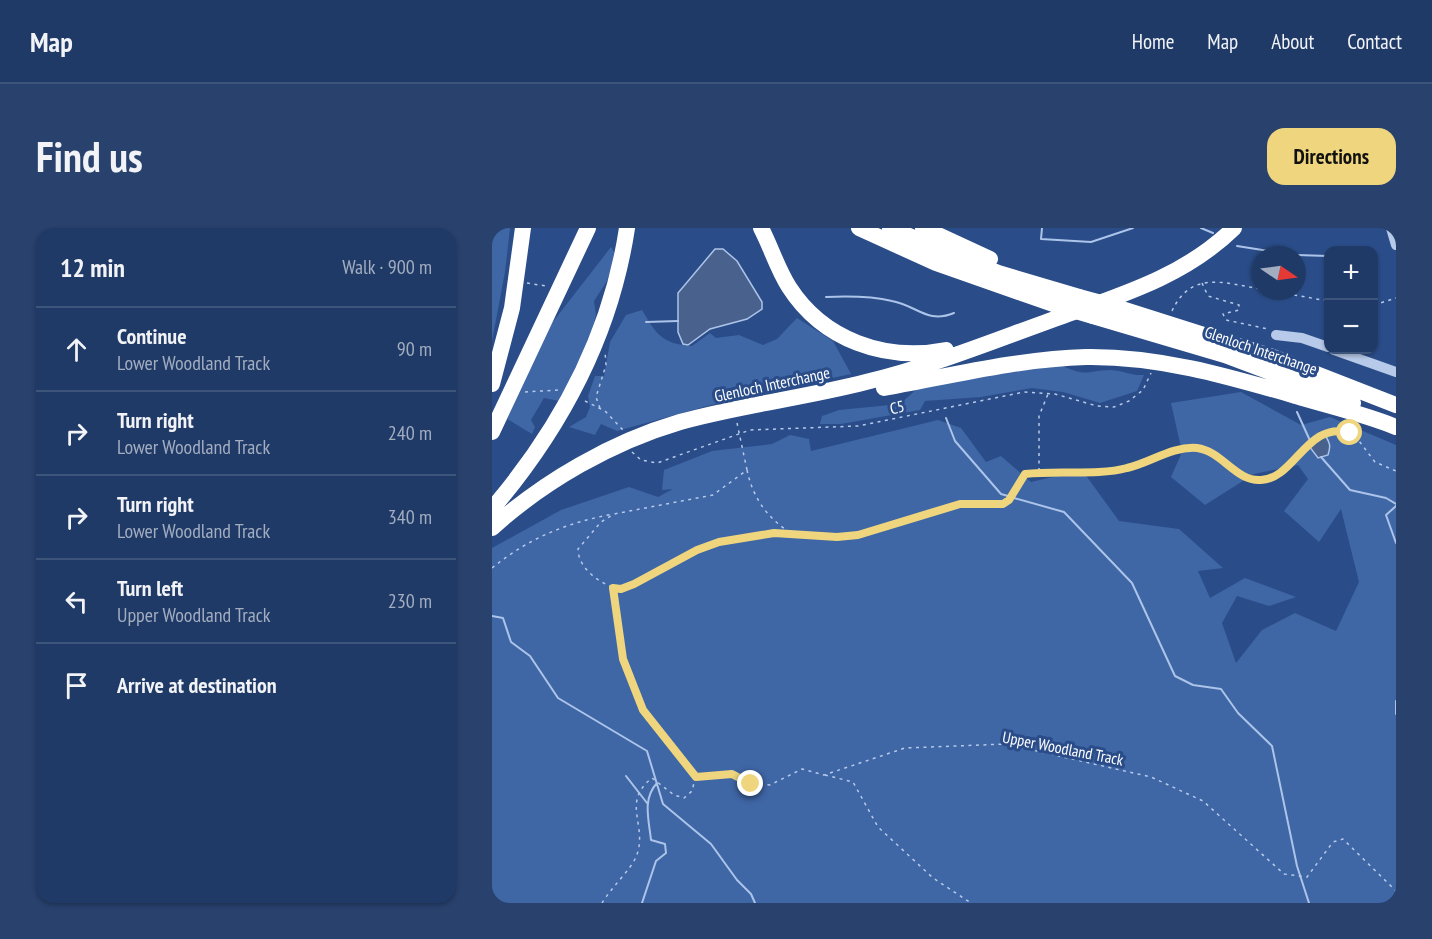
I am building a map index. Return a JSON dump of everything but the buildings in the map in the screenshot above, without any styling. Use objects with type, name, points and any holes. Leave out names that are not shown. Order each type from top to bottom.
[{"type":"highway","points":[[492,384],[517,281],[523,228]]},
{"type":"highway","points":[[492,432],[588,228]]},
{"type":"highway","points":[[492,509],[523,471],[580,380],[600,330],[617,275],[627,228]]},
{"type":"highway","points":[[761,228],[786,282],[797,298],[821,322],[857,344],[883,351],[921,353],[1014,333]]},
{"type":"highway","name":"Glenloch Interchange","points":[[859,228],[936,263],[1056,305],[1253,364],[1396,420]]},
{"type":"highway","name":"Glenloch Interchange","points":[[890,228],[988,269],[1116,307],[1270,357],[1396,405]]},
{"type":"highway","points":[[923,228],[994,260],[1059,284],[1079,297]]},
{"type":"highway","name":"Glenloch Interchange","points":[[492,528],[513,509],[566,474],[622,443],[680,423],[897,374],[1014,333],[1158,281],[1205,253],[1234,228]]},
{"type":"highway","points":[[772,402],[840,396],[1024,363],[1086,357],[1116,358],[1170,363],[1222,374],[1396,427]]},
{"type":"street","points":[[1391,228],[1396,245]]},
{"type":"street","points":[[1276,335],[1300,338],[1324,345]]},
{"type":"street","points":[[1345,354],[1396,372]]},
{"type":"path","points":[[517,281],[560,288]]},
{"type":"path","points":[[1171,312],[1186,290],[1202,283],[1213,281],[1252,288]]},
{"type":"path","points":[[1202,283],[1208,296],[1239,305],[1239,310],[1223,314],[1226,320],[1264,327],[1276,335]]},
{"type":"path","points":[[1306,297],[1324,300]]},
{"type":"path","points":[[1378,304],[1396,298]]},
{"type":"path","points":[[600,330],[606,364],[597,392],[600,408]]},
{"type":"path","name":"C5","points":[[632,451],[641,460],[657,463],[761,428],[858,426],[1010,394],[1048,393],[1097,406],[1114,407],[1129,401],[1143,390],[1153,367]]},
{"type":"path","points":[[521,392],[551,389],[561,391]]},
{"type":"path","points":[[1039,472],[1039,416],[1048,393]]},
{"type":"path","points":[[585,401],[600,408],[623,430]]},
{"type":"path","points":[[614,514],[602,522],[578,549],[578,559],[586,570],[613,588],[621,589],[697,550],[719,542],[753,535],[792,533],[837,537],[858,535],[960,504],[1003,504],[1011,496],[1022,475],[1039,472],[1126,469],[1165,453],[1194,448],[1213,453],[1250,478],[1263,481],[1276,476],[1299,453],[1320,437],[1341,430],[1356,437],[1368,456],[1375,462],[1396,471]]},
{"type":"path","points":[[738,434],[758,501],[776,524],[792,533]]},
{"type":"path","points":[[492,568],[541,534],[580,520],[713,495],[747,470]]},
{"type":"path","points":[[602,903],[612,886],[636,858],[639,840],[635,804],[639,790],[652,778],[674,795],[684,798],[692,791],[696,777],[643,710],[623,659],[613,588]]},
{"type":"path","name":"Upper Woodland Track","points":[[696,777],[732,774],[751,784],[770,785],[802,770],[824,775],[905,748],[1006,744],[1151,777],[1203,801],[1284,874],[1307,877],[1333,842],[1343,839],[1396,891]]},
{"type":"path","points":[[824,775],[852,782],[878,827],[933,878],[971,903]]},
{"type":"shaded area","points":[[492,228],[510,228],[505,272],[492,341]]},
{"type":"shaded area","points":[[611,247],[616,255],[607,281],[594,301],[596,315],[589,340],[559,401],[544,398],[531,420],[535,427],[532,434],[507,419],[545,332]]},
{"type":"shaded area","points":[[715,249],[723,249],[737,261],[762,302],[762,309],[747,319],[710,329],[688,345],[683,344],[678,332],[678,293]]},
{"type":"shaded area","points":[[642,310],[661,336],[674,343],[692,346],[710,333],[716,338],[739,335],[763,345],[777,339],[797,318],[833,341],[851,374],[722,402],[617,431],[601,424],[595,435],[569,427],[586,417],[590,407],[588,396],[595,376],[604,376],[610,342],[626,315]]},
{"type":"shaded area","points":[[1063,366],[1082,372],[1110,370],[1144,375],[1137,391],[1100,403],[1063,392],[1032,388],[981,397],[925,401],[920,410],[841,424],[820,424],[822,416],[839,410],[900,404],[919,387],[997,373]]},
{"type":"shaded area","points":[[1241,392],[1301,425],[1330,417],[1396,445],[1396,903],[492,903],[492,548],[561,510],[629,487],[658,497],[673,489],[662,490],[664,470],[712,451],[772,444],[790,435],[809,439],[811,451],[938,420],[961,428],[986,462],[1001,456],[1031,482],[1082,470],[1119,521],[1179,529],[1223,568],[1198,571],[1210,598],[1245,578],[1296,597],[1269,606],[1237,596],[1222,623],[1236,663],[1262,630],[1295,613],[1336,631],[1359,582],[1341,509],[1319,542],[1284,511],[1308,479],[1298,465],[1254,474],[1205,505],[1171,477],[1182,452],[1171,403]]},
{"type":"shaded area","points":[[1325,435],[1330,449],[1328,455],[1318,458],[1309,446]]},
{"type":"waterway","points":[[1042,228],[1041,239],[1091,242],[1133,228]]},
{"type":"waterway","points":[[1201,228],[1213,233]]},
{"type":"waterway","points":[[1237,246],[1252,248]]},
{"type":"waterway","points":[[1306,255],[1324,256]]},
{"type":"waterway","points":[[826,297],[884,299],[901,303],[929,315],[945,316],[954,313]]},
{"type":"waterway","points":[[646,322],[678,321]]},
{"type":"waterway","points":[[1297,412],[1312,445]]},
{"type":"waterway","points":[[946,418],[955,441],[1001,494],[1008,496]]},
{"type":"waterway","points":[[1321,457],[1350,490],[1386,498],[1396,504]]},
{"type":"waterway","points":[[1014,498],[1064,512],[1132,583],[1175,676],[1193,685],[1221,689],[1238,713],[1272,746],[1297,866],[1309,903]]},
{"type":"waterway","points":[[1396,506],[1386,515],[1396,543]]},
{"type":"waterway","points":[[492,616],[503,618],[511,642],[530,656],[558,698],[647,751],[663,804],[711,844],[737,880],[751,894],[755,903]]},
{"type":"waterway","points":[[1396,701],[1396,714]]},
{"type":"waterway","points":[[626,776],[647,803]]},
{"type":"waterway","points":[[642,903],[656,861],[666,853],[665,844],[651,840],[649,825],[649,796],[657,783]]},
{"type":"route","points":[[751,784],[732,774],[696,777],[643,710],[623,659],[613,588],[621,589],[634,584],[697,550],[719,542],[774,533],[837,537],[858,535],[960,504],[1003,504],[1009,500],[1022,475],[1025,474],[1126,469],[1165,453],[1194,448],[1213,453],[1239,473],[1263,481],[1283,471],[1299,453],[1328,432],[1341,430],[1350,433]]}]
